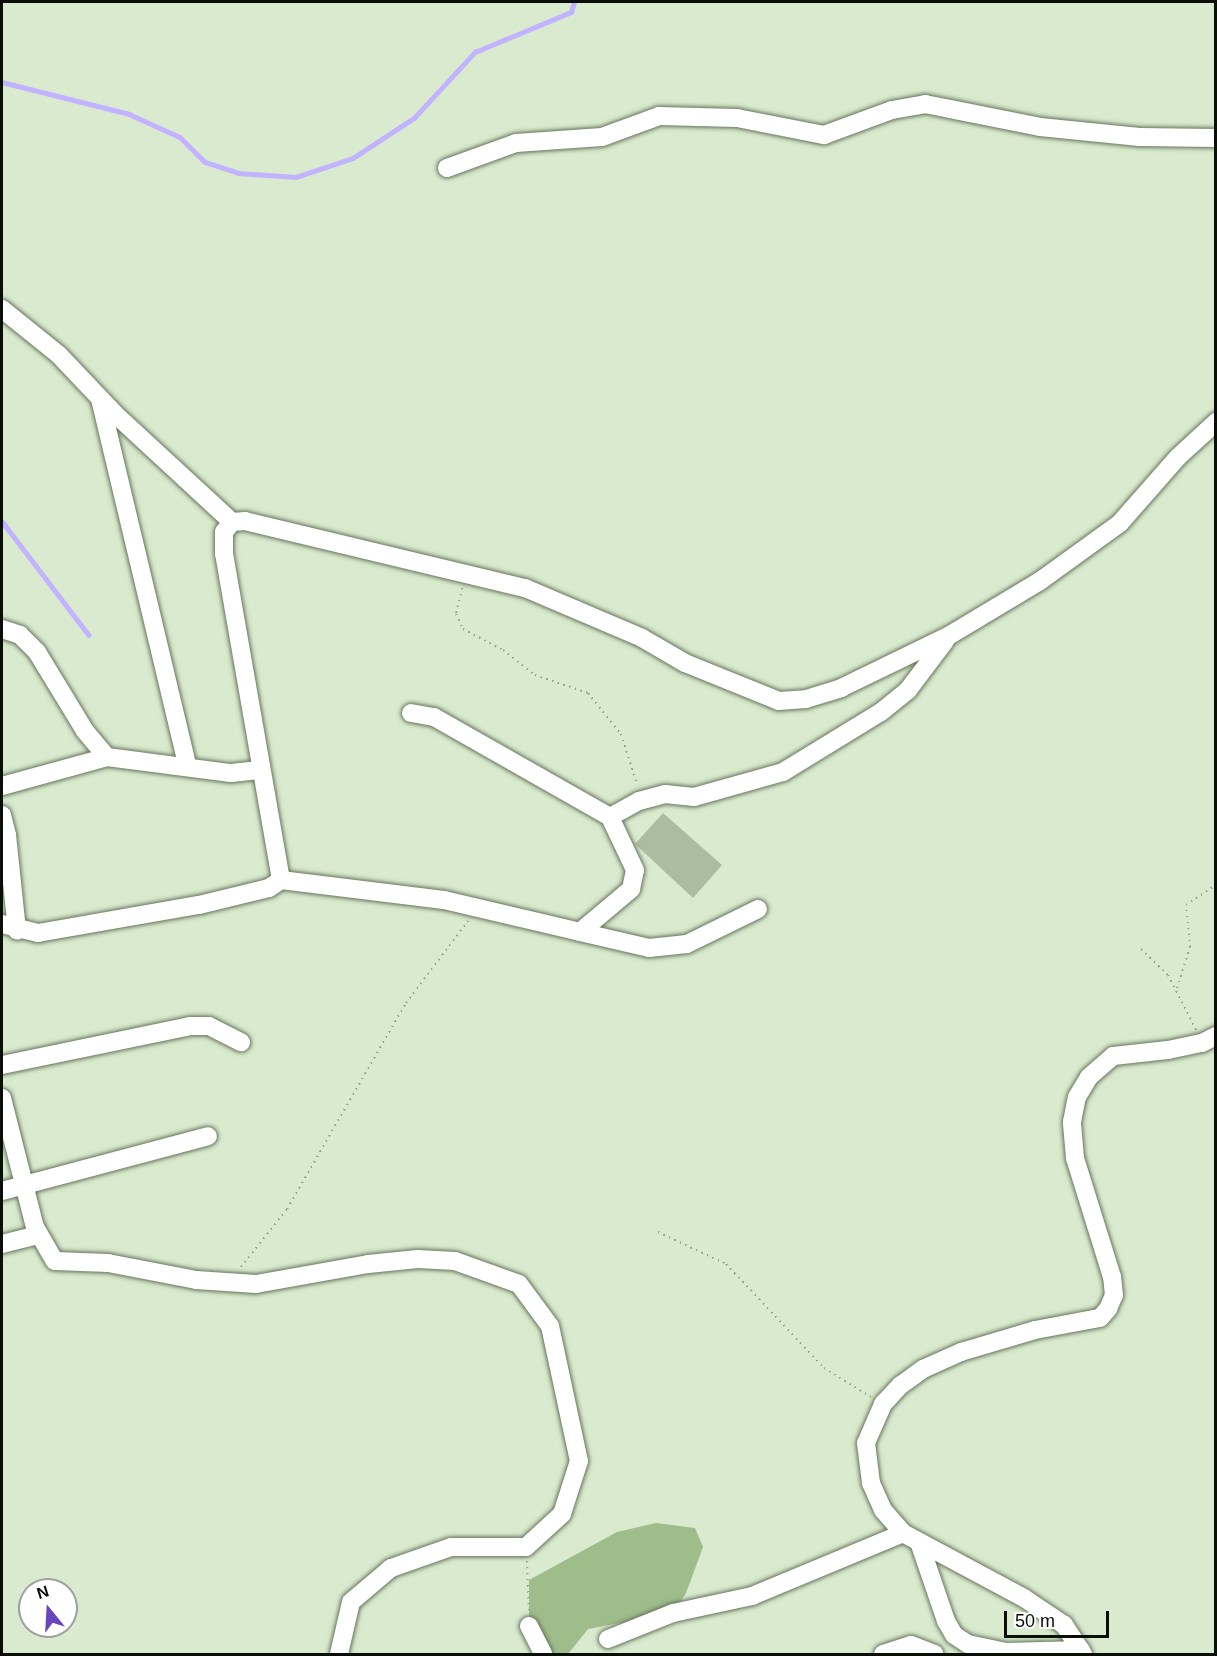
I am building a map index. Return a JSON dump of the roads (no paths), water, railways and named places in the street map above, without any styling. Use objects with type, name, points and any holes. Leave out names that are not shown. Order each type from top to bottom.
[{"type":"street","points":[[447,168],[516,143],[602,137],[659,116],[737,118],[824,135],[892,110],[925,104],[1040,127],[1140,137],[1215,138]]},
{"type":"street","points":[[2,309],[59,355],[100,399],[232,522]]},
{"type":"street","points":[[100,399],[187,765]]},
{"type":"street","points":[[281,880],[259,770],[224,554],[224,532],[232,522],[245,521],[525,588],[642,639],[685,663],[779,701],[806,699],[841,688],[950,635],[1040,582],[1120,523],[1215,422]]},
{"type":"street","points":[[2,629],[20,635],[37,652],[85,731],[107,757]]},
{"type":"street","points":[[610,817],[639,801],[665,794],[694,796],[783,772],[881,712],[908,690],[950,635]]},
{"type":"street","points":[[411,713],[434,717],[610,817],[635,870],[631,889],[580,932]]},
{"type":"street","points":[[2,786],[107,757],[187,765],[231,773],[259,770]]},
{"type":"street","points":[[2,815],[7,836],[9,927],[38,933],[168,911],[269,888],[281,880],[405,894],[649,948],[687,944],[758,909]]},
{"type":"street","points":[[2,1065],[190,1026],[209,1026],[241,1042]]},
{"type":"street","points":[[1082,1652],[1064,1625],[1024,1598],[903,1533],[883,1510],[871,1483],[866,1443],[883,1404],[901,1385],[923,1369],[961,1352],[1035,1330],[1100,1318],[1108,1309],[1114,1295],[1112,1277],[1075,1158],[1072,1122],[1077,1097],[1089,1077],[1113,1056],[1209,1039]]},
{"type":"street","points":[[2,1098],[23,1185],[38,1235],[55,1261],[64,1264],[108,1263],[228,1284],[256,1284],[417,1259],[455,1261],[519,1284],[538,1306],[557,1345],[579,1461],[562,1514],[526,1546],[451,1547],[391,1568],[351,1602],[339,1654]]},
{"type":"street","points":[[2,1191],[208,1136]]},
{"type":"street","points":[[2,1244],[38,1235]]},
{"type":"street","points":[[608,1639],[673,1613],[752,1596],[903,1533]]},
{"type":"street","points":[[919,1542],[946,1621],[954,1635],[968,1644],[1005,1652],[1082,1652]]},
{"type":"street","points":[[529,1626],[543,1654]]},
{"type":"street","points":[[883,1654],[911,1645],[934,1654]]},
{"type":"waterway","points":[[2,82],[129,114],[180,137],[205,162],[238,173],[296,177],[353,158],[414,118],[475,52],[571,12],[574,2]]},
{"type":"waterway","points":[[2,521],[89,635]]}]
